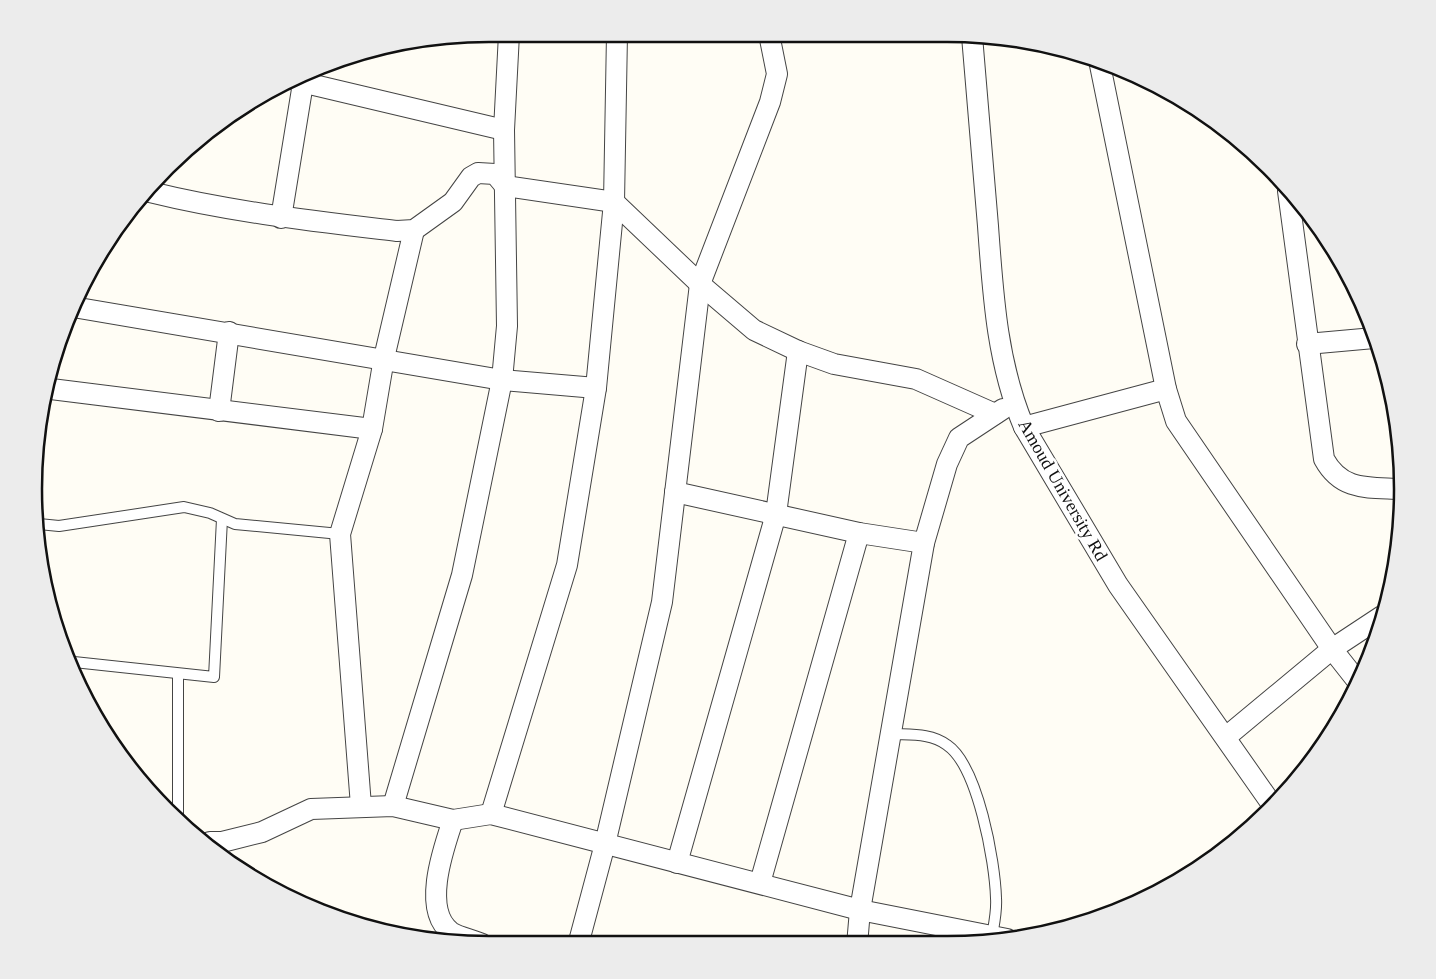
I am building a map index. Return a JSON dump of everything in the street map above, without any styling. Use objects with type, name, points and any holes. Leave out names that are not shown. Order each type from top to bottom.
[{"type":"street","points":[[393,806],[462,574],[502,380],[507,326],[504,130],[509,42]]},
{"type":"street","points":[[491,814],[566,564],[596,388],[614,202],[618,42]]},
{"type":"street","points":[[580,936],[605,844],[662,602],[700,284],[770,102],[776,74],[770,42]]},
{"type":"street","name":"Amoud University Rd","points":[[973,43],[994,302],[1001,356],[1013,403],[1024,427],[1118,585],[1269,799]]},
{"type":"street","points":[[1101,70],[1166,389],[1176,421],[1196,453],[1332,649],[1353,675]]},
{"type":"street","points":[[308,82],[504,130]]},
{"type":"street","points":[[281,218],[300,85]]},
{"type":"street","points":[[155,193],[204,205],[281,218],[397,231],[414,230],[453,202],[471,177],[478,173],[495,174],[505,186],[614,202],[700,284],[754,330],[798,351],[834,364],[916,380],[995,414]]},
{"type":"street","points":[[1289,203],[1324,460],[1332,473],[1342,481],[1355,486],[1394,488]]},
{"type":"street","points":[[361,806],[340,534],[372,430],[384,358],[414,230]]},
{"type":"street","points":[[81,308],[384,358],[502,380],[596,388]]},
{"type":"street","points":[[219,411],[229,332]]},
{"type":"street","points":[[1307,344],[1367,339]]},
{"type":"street","points":[[677,862],[776,514],[798,351]]},
{"type":"street","points":[[54,389],[372,430]]},
{"type":"street","points":[[1024,427],[1166,389]]},
{"type":"street","points":[[858,936],[860,910],[924,543],[947,464],[960,438],[1013,403]]},
{"type":"street","points":[[675,492],[859,533],[924,543]]},
{"type":"street","points":[[760,883],[859,533]]},
{"type":"street","points":[[1226,737],[1332,649],[1373,622]]},
{"type":"street","points":[[215,842],[222,842],[262,832],[311,809],[393,806],[453,820],[491,814],[860,910],[985,935]]},
{"type":"street","points":[[453,820],[439,863],[436,887],[440,916],[450,932],[460,936]]},
{"type":"lane","points":[[44,524],[59,526],[184,507],[210,513],[235,524],[340,534]]},
{"type":"lane","points":[[78,662],[214,677],[222,519]]},
{"type":"lane","points":[[178,674],[178,811]]},
{"type":"lane","points":[[892,734],[930,736],[948,745],[962,760],[979,804],[991,849],[1000,934]]}]
